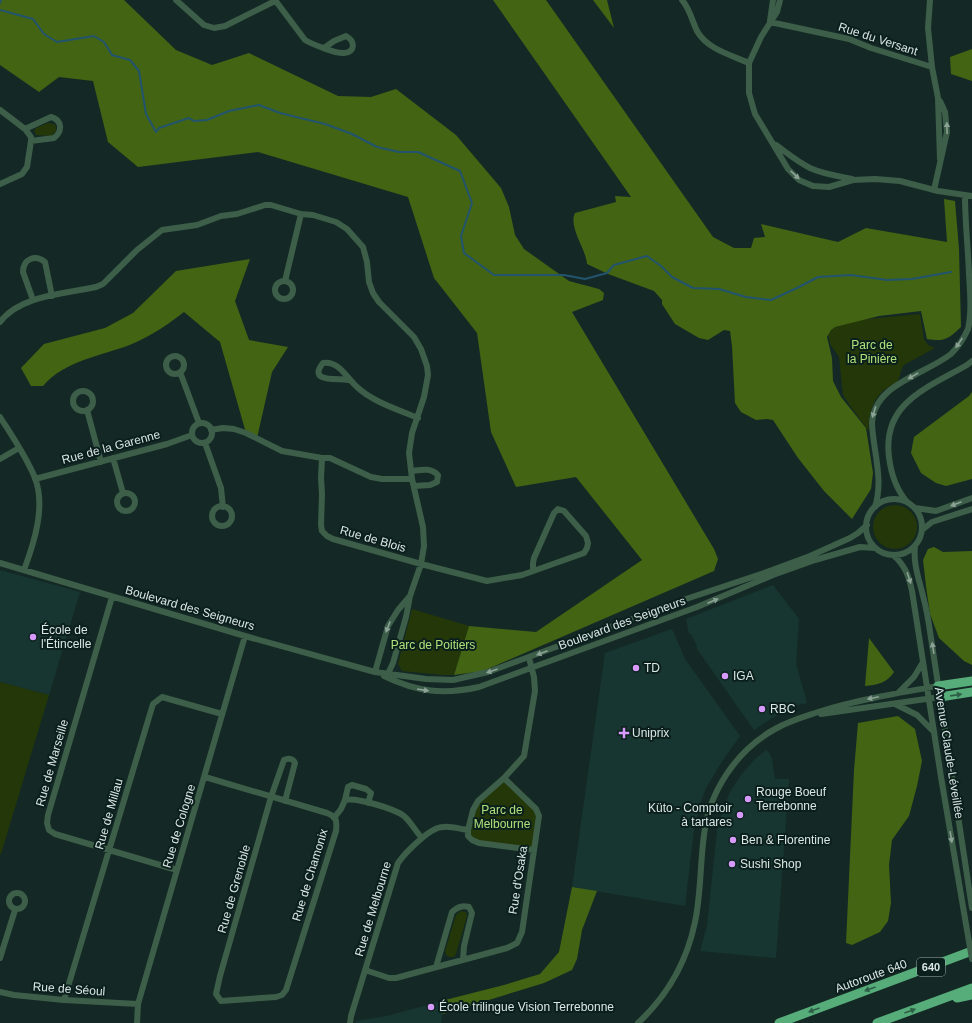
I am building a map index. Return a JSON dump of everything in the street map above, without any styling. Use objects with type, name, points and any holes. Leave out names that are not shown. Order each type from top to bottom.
[{"type":"highway","points":[[938,686],[972,681]]},
{"type":"highway","points":[[940,697],[972,692]]},
{"type":"highway","name":"Autoroute 640","points":[[778,1023],[972,951]]},
{"type":"highway","points":[[878,1023],[972,988]]},
{"type":"highway","points":[[936,1001],[972,995]]},
{"type":"street","points":[[176,0],[204,25],[214,28],[225,26],[275,0],[305,40],[324,48]]},
{"type":"street","points":[[682,0],[704,40],[712,46],[749,63]]},
{"type":"street","points":[[770,22],[773,0]]},
{"type":"street","points":[[780,0],[777,12],[761,37],[749,63],[748,93],[755,114],[788,169],[799,180],[813,186],[829,187],[853,180],[875,179],[900,181],[934,190],[972,196]]},
{"type":"street","points":[[930,0],[928,28],[932,67],[938,98],[940,159],[934,190]]},
{"type":"street","name":"Rue du Versant","points":[[770,22],[849,39],[871,48],[932,67]]},
{"type":"street","points":[[0,110],[25,129],[29,134],[31,141],[25,171],[22,174],[0,184]]},
{"type":"street","points":[[25,129],[51,117],[59,122],[61,126],[60,131],[54,138],[31,141]]},
{"type":"street","points":[[773,143],[809,168],[853,180]]},
{"type":"street","points":[[965,195],[971,303],[969,325],[960,343],[951,354],[887,392],[876,405],[873,414],[872,423],[879,484],[875,507],[869,516],[867,525],[868,536],[875,548],[882,553],[893,555],[906,553],[915,546],[921,536],[922,530],[921,518],[914,508],[907,502],[896,485],[889,463],[888,438],[893,422],[899,410],[911,398],[972,361]]},
{"type":"street","points":[[0,322],[9,312],[33,300],[96,287],[103,284],[137,250],[162,230],[197,225],[221,216],[237,214],[271,205],[301,214],[328,219],[342,225],[353,235],[363,247],[372,293],[414,337],[421,349],[427,366],[428,375],[427,386],[412,433],[409,454],[412,479],[423,527],[424,546],[421,564],[410,596],[395,656],[387,675]]},
{"type":"street","points":[[285,281],[301,214]]},
{"type":"street","points":[[33,300],[23,269],[26,261],[37,257],[45,262],[52,296]]},
{"type":"street","points":[[348,380],[322,378],[319,370],[323,362],[332,363],[342,370],[348,380],[365,394],[418,418]]},
{"type":"street","points":[[180,372],[199,423]]},
{"type":"street","points":[[87,410],[101,462]]},
{"type":"street","points":[[0,417],[19,448],[35,479],[39,520],[24,570]]},
{"type":"street","points":[[199,423],[208,425],[211,430],[211,436],[201,443],[195,440],[192,435],[193,429],[199,423]]},
{"type":"street","points":[[211,430],[223,428],[234,429],[246,433],[282,451],[330,458],[371,477],[382,479],[412,479]]},
{"type":"street","name":"Rue de la Garenne","points":[[35,479],[167,444],[192,435]]},
{"type":"street","points":[[204,442],[221,488],[223,507]]},
{"type":"street","points":[[0,459],[19,448]]},
{"type":"street","points":[[113,458],[123,494]]},
{"type":"street","name":"Rue de Blois","points":[[322,458],[321,525],[322,531],[326,536],[337,541],[487,581],[512,577],[534,571],[584,553],[588,542],[586,536],[564,511],[558,509],[554,513],[534,558],[534,571]]},
{"type":"street","points":[[411,471],[428,469],[434,471],[438,475],[437,482],[430,485],[414,486]]},
{"type":"street","points":[[914,508],[936,511],[972,498]]},
{"type":"street","points":[[875,507],[890,500],[907,502]]},
{"type":"street","points":[[922,530],[932,522],[972,509]]},
{"type":"street","name":"Boulevard des Seigneurs","points":[[0,563],[245,636],[375,672],[387,675],[453,680],[484,674],[692,596],[814,555],[856,535],[867,525]]},
{"type":"street","name":"Boulevard des Seigneurs","points":[[387,675],[406,686],[419,689],[452,691],[484,686],[697,607],[773,575],[815,560],[860,547],[867,546],[875,548]]},
{"type":"street","name":"Avenue Claude-Léveillée","points":[[915,546],[914,558],[925,604],[957,799],[972,908]]},
{"type":"street","name":"Avenue Claude-Léveillée","points":[[893,555],[902,564],[909,579],[924,662],[934,732],[972,959]]},
{"type":"street","points":[[375,672],[388,626],[395,614],[410,596]]},
{"type":"street","name":"Rue de Marseille","points":[[112,597],[48,815],[47,823],[49,830],[55,834],[177,870]]},
{"type":"street","name":"Rue de Cologne","points":[[137,1023],[138,1004],[245,636]]},
{"type":"street","points":[[529,658],[534,676],[534,695],[524,756],[504,778],[478,801],[473,810],[468,836],[472,840],[479,843],[534,850]]},
{"type":"street","points":[[898,693],[911,681],[924,662]]},
{"type":"street","points":[[638,1023],[668,987],[688,950],[696,917],[706,824],[710,807],[728,772],[736,761],[761,737],[780,726],[805,716],[843,704],[938,686]]},
{"type":"street","name":"Rue de Millau","points":[[64,1000],[153,704],[162,697],[222,714]]},
{"type":"street","points":[[805,716],[940,697]]},
{"type":"street","points":[[895,704],[917,715],[934,732]]},
{"type":"street","name":"Rue de Grenoble","points":[[217,987],[271,797],[284,760],[290,759],[294,760],[295,763],[285,801]]},
{"type":"street","name":"Rue de Chamonix","points":[[205,777],[327,813],[333,816],[336,825],[336,831],[286,990],[276,997],[224,1002],[217,996],[217,987]]},
{"type":"street","name":"Rue d'Osaka","points":[[365,970],[389,978],[396,978],[507,948],[517,943],[520,939],[539,816],[536,809],[504,778]]},
{"type":"street","points":[[334,818],[341,809],[348,787],[352,784],[366,789],[371,793],[368,803]]},
{"type":"street","points":[[345,800],[350,799],[368,803],[394,811],[404,816],[422,838]]},
{"type":"street","name":"Rue de Melbourne","points":[[350,1023],[398,863],[404,854],[422,838],[442,826],[468,830]]},
{"type":"street","points":[[436,967],[452,912],[457,907],[463,906],[469,907],[472,912],[464,946],[463,960]]},
{"type":"street","points":[[0,958],[15,910]]},
{"type":"street","name":"Rue de Séoul","points":[[0,992],[14,995],[64,1000],[138,1004]]},
{"type":"shaded area","name":"École de l'Étincelle","points":[[0,570],[80,592],[49,695],[0,682]]},
{"type":"shaded area","points":[[773,585],[799,619],[796,664],[807,703],[798,705],[772,718],[754,730],[697,649],[691,634],[689,634],[686,619]]},
{"type":"shaded area","points":[[672,629],[685,659],[740,736],[706,788],[701,802],[694,829],[685,906],[572,887],[605,653]]},
{"type":"shaded area","points":[[766,750],[772,759],[775,779],[789,779],[776,958],[700,951],[707,926],[717,831],[724,806],[731,790],[742,774],[755,759]]},
{"type":"shaded area","name":"École trilingue Vision Terrebonne","points":[[445,1000],[441,1023],[356,1023],[356,1021],[387,1016]]},
{"type":"green space","points":[[0,0],[124,0],[176,50],[212,65],[249,53],[338,96],[371,97],[396,89],[456,135],[501,188],[509,207],[515,235],[524,249],[569,281],[599,289],[604,293],[603,300],[572,312],[714,549],[718,559],[714,571],[483,671],[454,675],[469,626],[536,632],[642,560],[576,477],[516,487],[491,432],[477,333],[434,278],[408,197],[258,152],[138,167],[108,142],[93,81],[59,77],[39,92],[0,65]]},
{"type":"green space","points":[[493,0],[546,0],[713,237],[734,248],[751,248],[754,238],[765,237],[761,224],[838,242],[866,228],[947,242],[944,199],[955,201],[959,249],[961,327],[946,339],[927,339],[921,311],[879,316],[835,327],[831,330],[827,337],[832,358],[833,381],[841,397],[866,428],[873,473],[871,489],[852,519],[824,491],[798,458],[773,420],[756,420],[741,412],[735,403],[730,331],[724,330],[708,340],[699,338],[675,324],[662,304],[662,300],[654,291],[608,274],[587,264],[575,231],[573,219],[575,213],[616,202],[615,196],[631,197]]},
{"type":"green space","points":[[593,0],[607,0],[614,28]]},
{"type":"green space","points":[[972,49],[972,81],[951,74],[950,57]]},
{"type":"green space","points":[[48,123],[56,126],[56,131],[51,136],[36,135],[34,131],[36,128]]},
{"type":"green space","points":[[250,259],[235,301],[249,340],[288,347],[272,372],[257,438],[246,433],[220,342],[184,312],[160,330],[140,341],[73,364],[52,377],[43,386],[31,386],[21,368],[44,344],[105,328],[133,313],[176,271]]},
{"type":"green space","name":"Parc de la Pinière","points":[[920,314],[924,339],[928,345],[935,348],[904,365],[897,382],[879,395],[873,404],[869,420],[869,431],[843,395],[839,357],[830,344],[826,323]]},
{"type":"green space","points":[[972,392],[972,479],[946,486],[936,483],[921,473],[911,453],[914,437],[969,396]]},
{"type":"green space","points":[[895,505],[907,509],[913,515],[917,527],[913,539],[907,545],[895,549],[883,545],[877,539],[873,527],[877,515],[883,509]]},
{"type":"green space","points":[[934,547],[943,552],[972,551],[972,665],[964,661],[939,638],[930,614],[923,560],[928,549]]},
{"type":"green space","name":"Parc de Poitiers","points":[[412,609],[469,626],[454,675],[402,671],[398,664]]},
{"type":"green space","points":[[869,638],[894,672],[888,679],[881,683],[865,686]]},
{"type":"green space","points":[[0,682],[49,695],[1,854],[0,854]]},
{"type":"green space","points":[[898,716],[915,729],[922,761],[917,786],[909,816],[892,840],[889,865],[891,903],[888,921],[880,932],[852,945],[846,943],[854,770],[858,723]]},
{"type":"green space","name":"Parc de Melbourne","points":[[504,778],[539,816],[534,850],[472,840],[468,830],[473,810]]},
{"type":"green space","points":[[572,887],[597,891],[582,930],[577,959],[572,970],[544,983],[443,1014],[445,1000],[540,974],[559,952]]},
{"type":"green space","points":[[461,911],[466,912],[467,916],[456,954],[454,957],[449,957],[446,955],[445,951],[456,915]]},
{"type":"waterway","points":[[0,10],[33,19],[44,34],[57,42],[94,36],[104,42],[112,55],[130,60],[139,71],[146,114],[156,132],[159,128],[189,118],[194,121],[207,120],[229,111],[259,105],[280,113],[325,124],[352,134],[377,147],[399,152],[418,152],[460,171],[472,203],[461,236],[464,253],[494,275],[564,275],[585,279],[607,273],[614,265],[647,256],[661,266],[672,277],[693,288],[719,289],[746,297],[771,300],[818,277],[851,275],[887,280],[912,279],[951,272]]},
{"type":"place","name":"École de l'Étincelle","points":[[33,637]]},
{"type":"place","name":"TD","points":[[636,668]]},
{"type":"place","name":"IGA","points":[[725,676]]},
{"type":"place","name":"RBC","points":[[762,709]]},
{"type":"place","name":"Uniprix","points":[[624,733]]},
{"type":"place","name":"Rouge Boeuf Terrebonne","points":[[748,799]]},
{"type":"place","name":"Küto - Comptoir à tartares","points":[[740,815]]},
{"type":"place","name":"Ben & Florentine","points":[[733,840]]},
{"type":"place","name":"Sushi Shop","points":[[732,864]]},
{"type":"place","name":"École trilingue Vision Terrebonne","points":[[431,1007]]}]
